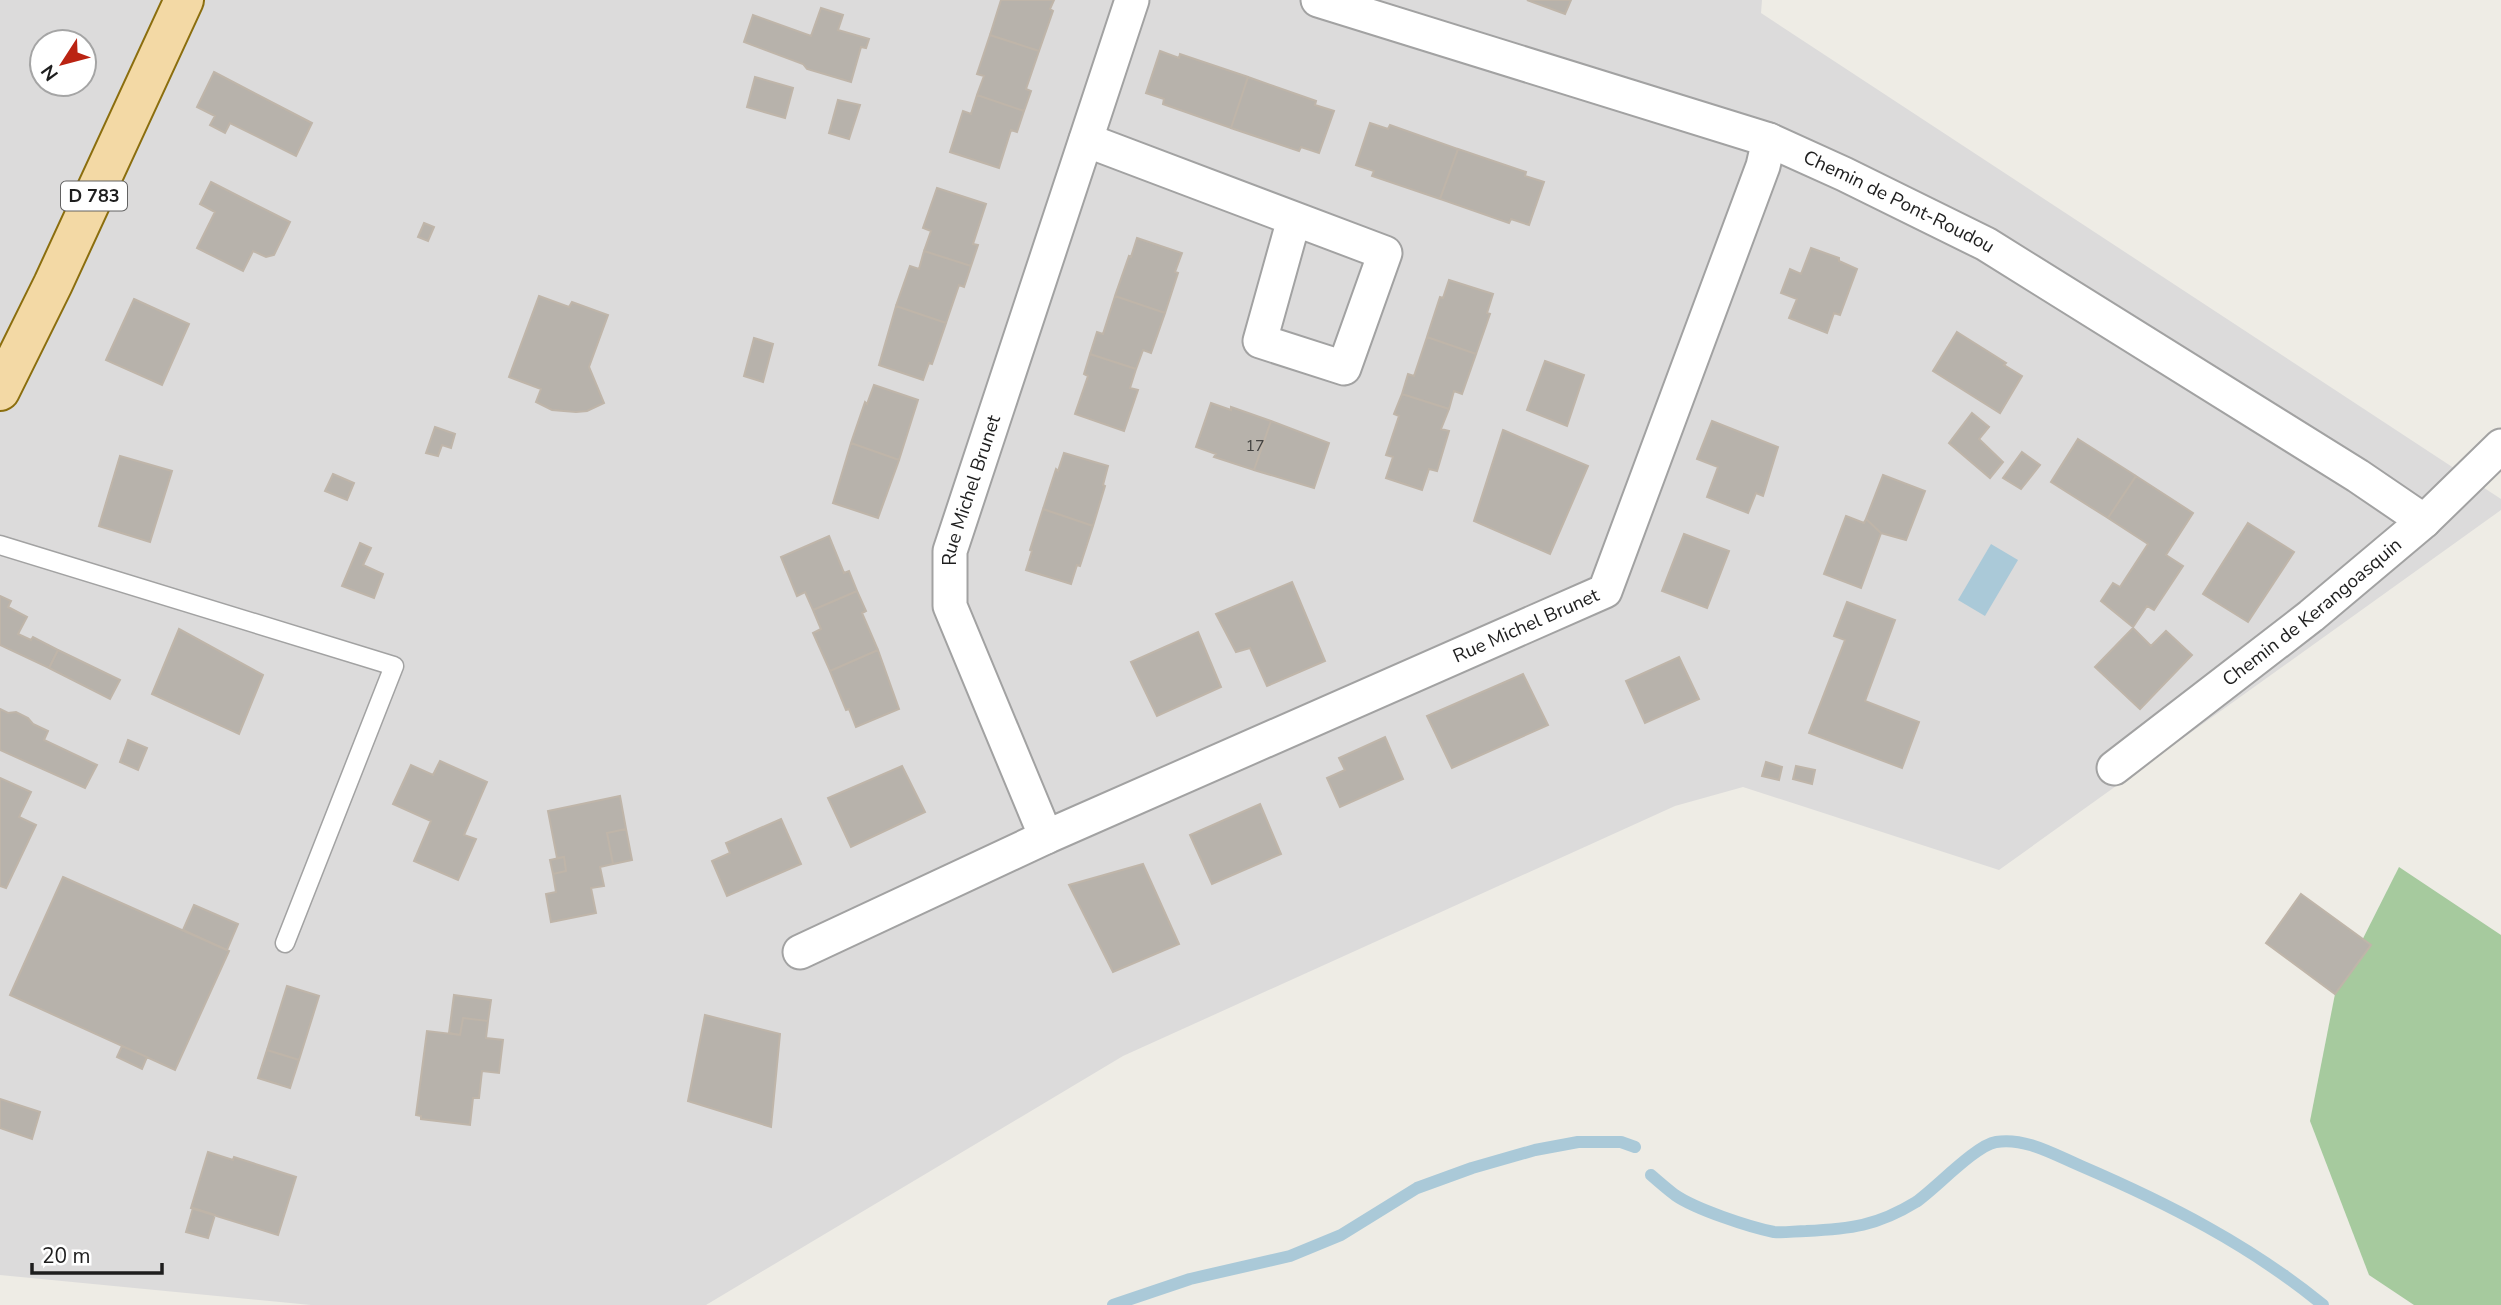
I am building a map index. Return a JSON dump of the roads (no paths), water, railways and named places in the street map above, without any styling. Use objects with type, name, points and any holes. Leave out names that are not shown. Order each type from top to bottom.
[{"type":"main road","name":"D 783","points":[[0,391],[59,271],[184,0]]},
{"type":"street","name":"Rue Michel Brunet","points":[[1046,837],[950,606],[950,551],[1132,0]]},
{"type":"street","name":"Chemin de Pont-Roudou","points":[[1318,0],[1769,140],[1986,244],[2222,390],[2424,521]]},
{"type":"street","points":[[1086,140],[1385,253],[1344,368],[1260,341],[1294,219]]},
{"type":"street","name":"Rue Michel Brunet","points":[[800,952],[1046,837],[1605,592],[1763,166],[1769,140]]},
{"type":"street","name":"Chemin de Kerangoasquin","points":[[2114,768],[2311,616],[2424,521],[2501,446]]},
{"type":"lane","points":[[0,545],[394,666],[285,943]]},
{"type":"water","points":[[1991,544],[2018,560],[1985,616],[1958,600]]},
{"type":"waterway","points":[[1651,1175],[1684,1200],[1709,1212],[1751,1226],[1774,1232],[1836,1229],[1863,1225],[1902,1210],[1988,1145],[2007,1141],[2029,1144],[2176,1210],[2237,1244],[2323,1305]]},
{"type":"waterway","points":[[1113,1305],[1190,1279],[1290,1256],[1341,1235],[1417,1188],[1472,1168],[1535,1150],[1578,1142],[1621,1142],[1635,1147]]}]
